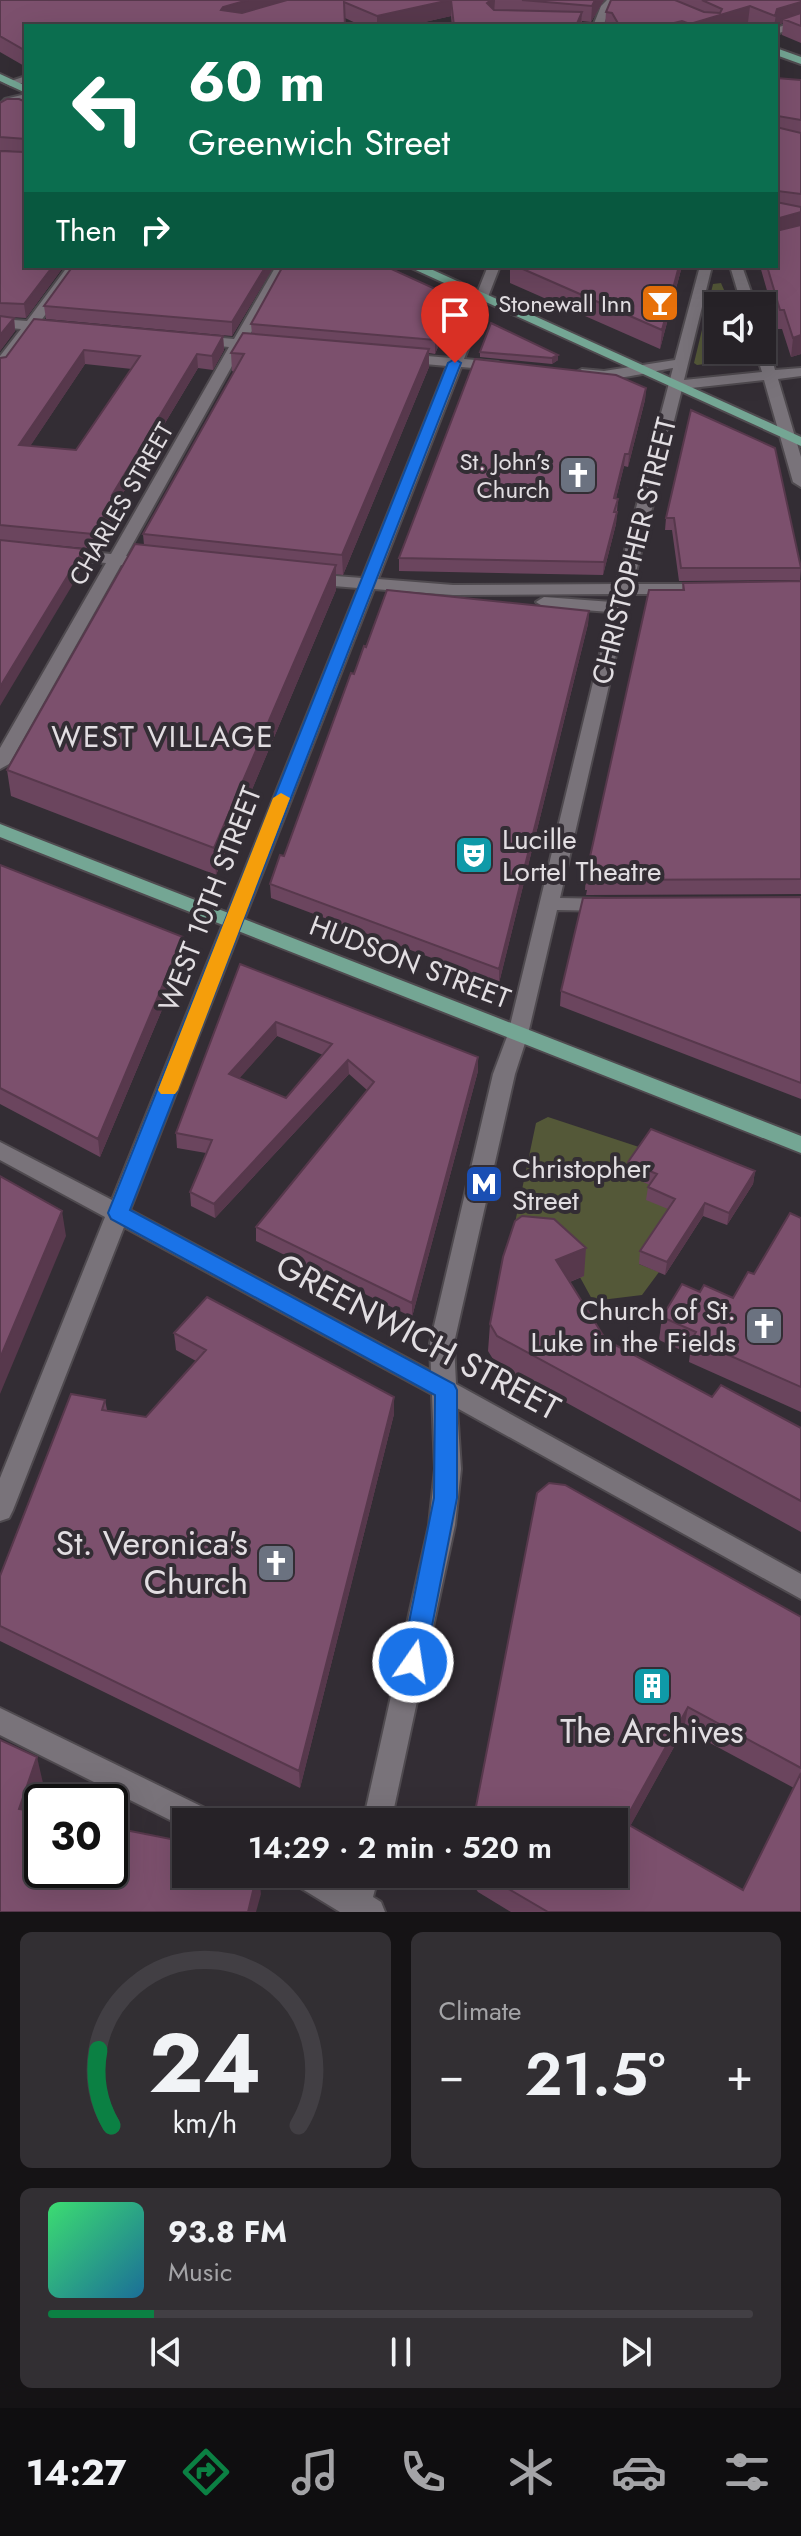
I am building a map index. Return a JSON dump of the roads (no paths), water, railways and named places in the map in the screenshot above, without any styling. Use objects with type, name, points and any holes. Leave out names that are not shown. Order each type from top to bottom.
[{"type":"main road","points":[[778,52],[801,61]]},
{"type":"main road","points":[[4,81],[24,89]]},
{"type":"main road","points":[[417,268],[795,440]]},
{"type":"main road","name":"HUDSON STREET","points":[[0,830],[801,1145]]},
{"type":"street","points":[[599,24],[606,6],[614,0]]},
{"type":"street","points":[[778,30],[801,23]]},
{"type":"street","points":[[0,111],[9,101],[24,97]]},
{"type":"street","points":[[0,366],[74,268]]},
{"type":"street","name":"CHARLES STREET","points":[[0,764],[281,268]]},
{"type":"street","name":"WEST 10TH STREET","points":[[0,1510],[493,268]]},
{"type":"street","name":"CHRISTOPHER STREET","points":[[380,1808],[442,1525],[448,1469],[442,1343],[504,1074],[518,1034],[621,599],[705,268]]},
{"type":"street","points":[[737,268],[744,292]]},
{"type":"street","points":[[0,323],[70,329]]},
{"type":"street","points":[[189,340],[283,348]]},
{"type":"street","points":[[391,357],[515,368]]},
{"type":"street","points":[[560,371],[604,375],[681,363]]},
{"type":"street","points":[[767,364],[795,440],[801,482]]},
{"type":"street","points":[[770,374],[801,365]]},
{"type":"street","points":[[676,385],[801,372]]},
{"type":"street","points":[[47,552],[163,564]]},
{"type":"street","points":[[284,577],[453,590],[494,597],[621,599],[723,589]]},
{"type":"street","points":[[549,904],[634,904]]},
{"type":"street","name":"GREENWICH STREET","points":[[0,1150],[446,1390],[801,1587]]},
{"type":"street","points":[[0,1721],[175,1808]]},
{"type":"street","points":[[326,1888],[360,1910],[362,1888]]},
{"type":"place","name":"Stonewall Inn","points":[[660,303]]},
{"type":"place","name":"St. John’s Church","points":[[578,475]]},
{"type":"place","name":"Lucille Lortel Theatre","points":[[474,855]]},
{"type":"place","name":"Christopher Street","points":[[484,1184]]},
{"type":"place","name":"Church of St. Luke in the Fields","points":[[764,1326]]},
{"type":"place","name":"St. Veronica's Church","points":[[276,1563]]},
{"type":"place","name":"The Archives","points":[[652,1686]]},
{"type":"district","name":"WEST VILLAGE","points":[[163,736]]}]
